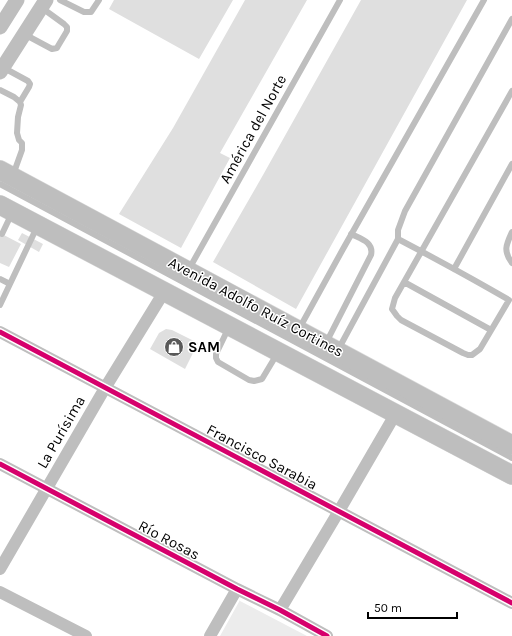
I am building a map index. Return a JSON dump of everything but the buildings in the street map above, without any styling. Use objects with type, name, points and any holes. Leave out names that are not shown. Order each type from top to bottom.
[{"type":"main road","name":"Avenida Adolfo Ruíz Cortines","points":[[4,174],[512,445]]},
{"type":"main road","name":"Avenida Adolfo Ruíz Cortines","points":[[6,208],[512,475]]},
{"type":"street","points":[[0,27],[17,0]]},
{"type":"street","points":[[1,70],[43,4]]},
{"type":"street","name":"La Purísima","points":[[0,569],[104,388],[164,292]]},
{"type":"street","name":"Francisco Sarabia","points":[[0,332],[512,604]]},
{"type":"street","points":[[280,610],[396,413]]},
{"type":"street","name":"Río Rosas","points":[[0,464],[237,589],[280,610],[322,635]]},
{"type":"street","points":[[210,636],[237,589]]},
{"type":"street","points":[[0,592],[86,636]]},
{"type":"lane","points":[[60,0],[84,12],[91,12],[99,0]]},
{"type":"lane","name":"América del Norte","points":[[188,271],[340,0]]},
{"type":"lane","points":[[298,330],[484,0]]},
{"type":"lane","points":[[24,34],[52,49],[57,48],[67,31],[67,27],[43,4]]},
{"type":"lane","points":[[332,348],[398,239],[398,230],[405,211],[512,19]]},
{"type":"lane","points":[[1,70],[28,81],[30,84],[20,102],[21,105],[18,117],[17,133],[22,144],[22,150],[4,174],[512,458]]},
{"type":"lane","points":[[0,90],[14,97],[20,102]]},
{"type":"lane","points":[[398,239],[421,251],[454,269],[511,298],[480,349],[472,355],[463,353],[401,320],[392,309],[395,298],[421,251],[512,91]]},
{"type":"lane","points":[[454,269],[512,164]]},
{"type":"lane","points":[[2,234],[6,208]]},
{"type":"lane","points":[[0,305],[38,225]]},
{"type":"lane","points":[[512,232],[506,247],[507,255],[512,263]]},
{"type":"lane","points":[[332,348],[372,250],[370,244],[351,234]]},
{"type":"lane","points":[[0,279],[10,284]]},
{"type":"lane","points":[[404,282],[491,330]]},
{"type":"lane","points":[[230,326],[216,354],[216,358],[218,362],[249,380],[254,381],[262,379],[279,352]]},
{"type":"shaded area","points":[[240,601],[307,636],[220,636]]},
{"type":"cycle path","points":[[0,332],[512,603]]},
{"type":"cycle path","points":[[0,464],[327,636]]},
{"type":"place","name":"SAM","points":[[174,347]]}]
